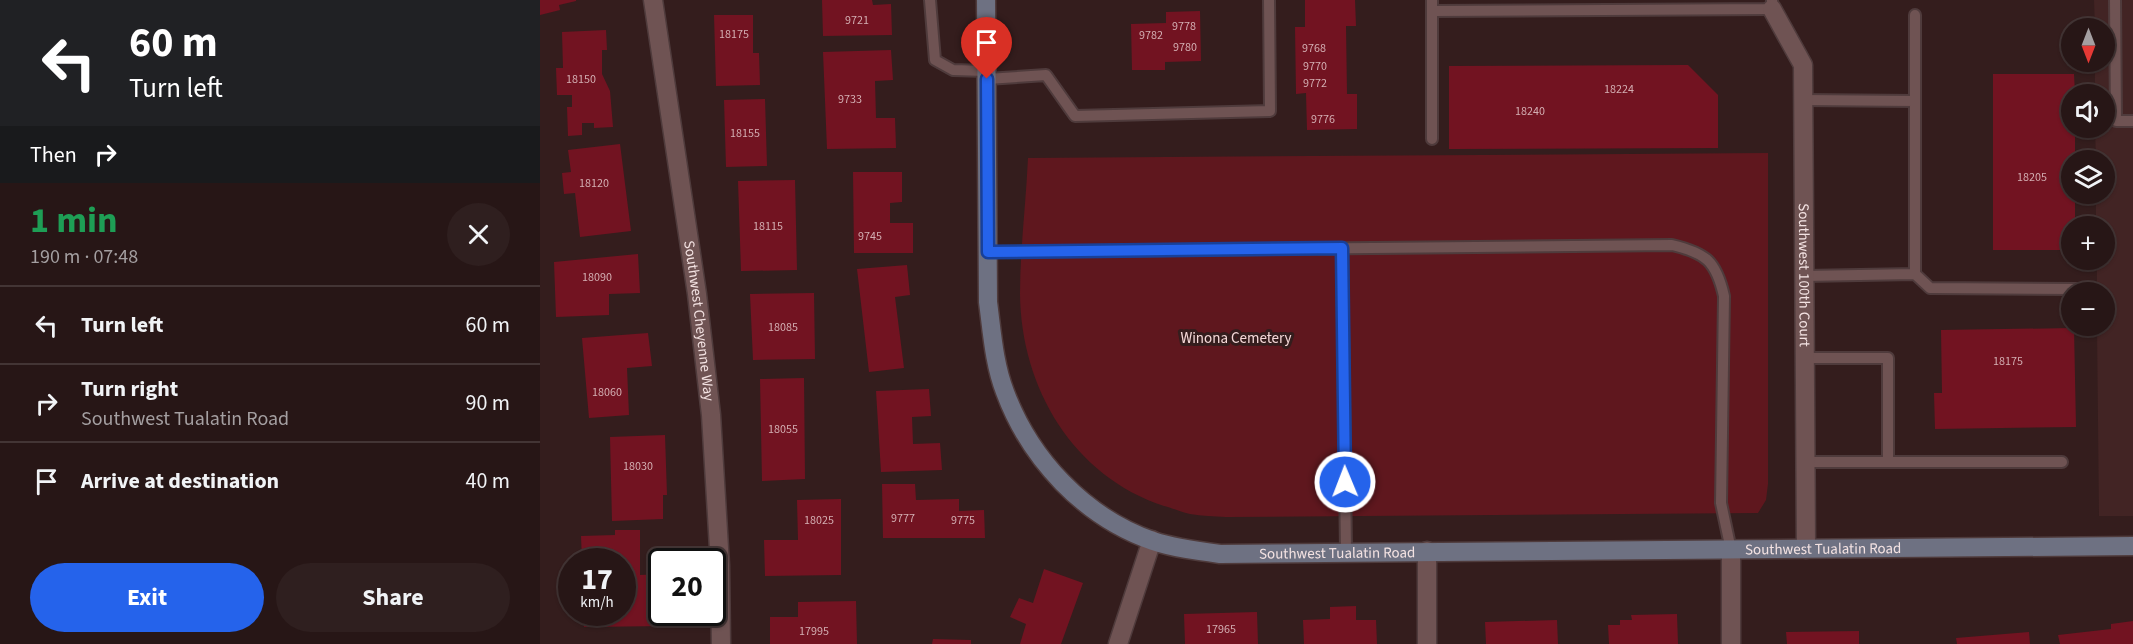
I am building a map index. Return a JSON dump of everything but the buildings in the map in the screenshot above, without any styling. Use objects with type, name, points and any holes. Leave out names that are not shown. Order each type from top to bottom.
[{"type":"main road","name":"Southwest Tualatin Road","points":[[986,0],[988,302],[998,368],[1004,391],[1027,439],[1052,472],[1083,501],[1108,519],[1152,540],[1174,547],[1220,554],[2133,546]]},
{"type":"street","name":"Southwest Cheyenne Way","points":[[653,0],[697,294],[711,415],[720,565],[721,644]]},
{"type":"street","name":"Southwest 100th Court","points":[[1772,5],[1803,65],[1806,549]]},
{"type":"street","points":[[1118,644],[1152,540]]},
{"type":"street","points":[[1731,550],[1731,644]]},
{"type":"street","points":[[1427,551],[1427,644]]},
{"type":"lane","points":[[930,0],[935,60],[953,70],[986,75],[1046,75],[1075,116],[1270,111],[1269,0]]},
{"type":"lane","points":[[2115,0],[2116,121],[2133,121]]},
{"type":"lane","points":[[1432,139],[1432,6],[1772,5]]},
{"type":"lane","points":[[1915,15],[1916,274],[1930,288],[2061,289]]},
{"type":"lane","points":[[1803,99],[1915,101]]},
{"type":"lane","points":[[988,252],[1672,245],[1695,250],[1711,261],[1720,279],[1724,296],[1721,503],[1731,550]]},
{"type":"lane","points":[[1342,248],[1346,552]]},
{"type":"lane","points":[[1804,276],[1916,274]]},
{"type":"lane","points":[[1805,358],[1888,358],[1888,462]]},
{"type":"lane","points":[[1806,462],[2062,462]]},
{"type":"shaded area","points":[[2094,0],[2133,0],[2133,516],[2099,516],[2097,336],[2115,336],[2115,282],[2097,282],[2097,270],[2115,270],[2115,216],[2096,216],[2096,204],[2115,204],[2115,150],[2096,150],[2095,138],[2115,138],[2115,84],[2095,84],[2095,72],[2115,72],[2115,18],[2095,18]]},
{"type":"green space","name":"Winona Cemetery","points":[[1768,153],[1768,484],[1766,500],[1758,513],[1226,517],[1190,514],[1132,492],[1103,473],[1079,451],[1058,424],[1042,394],[1030,363],[1023,329],[1020,294],[1028,158]]},
{"type":"route","points":[[987,79],[988,252],[1342,248],[1345,482]]}]
